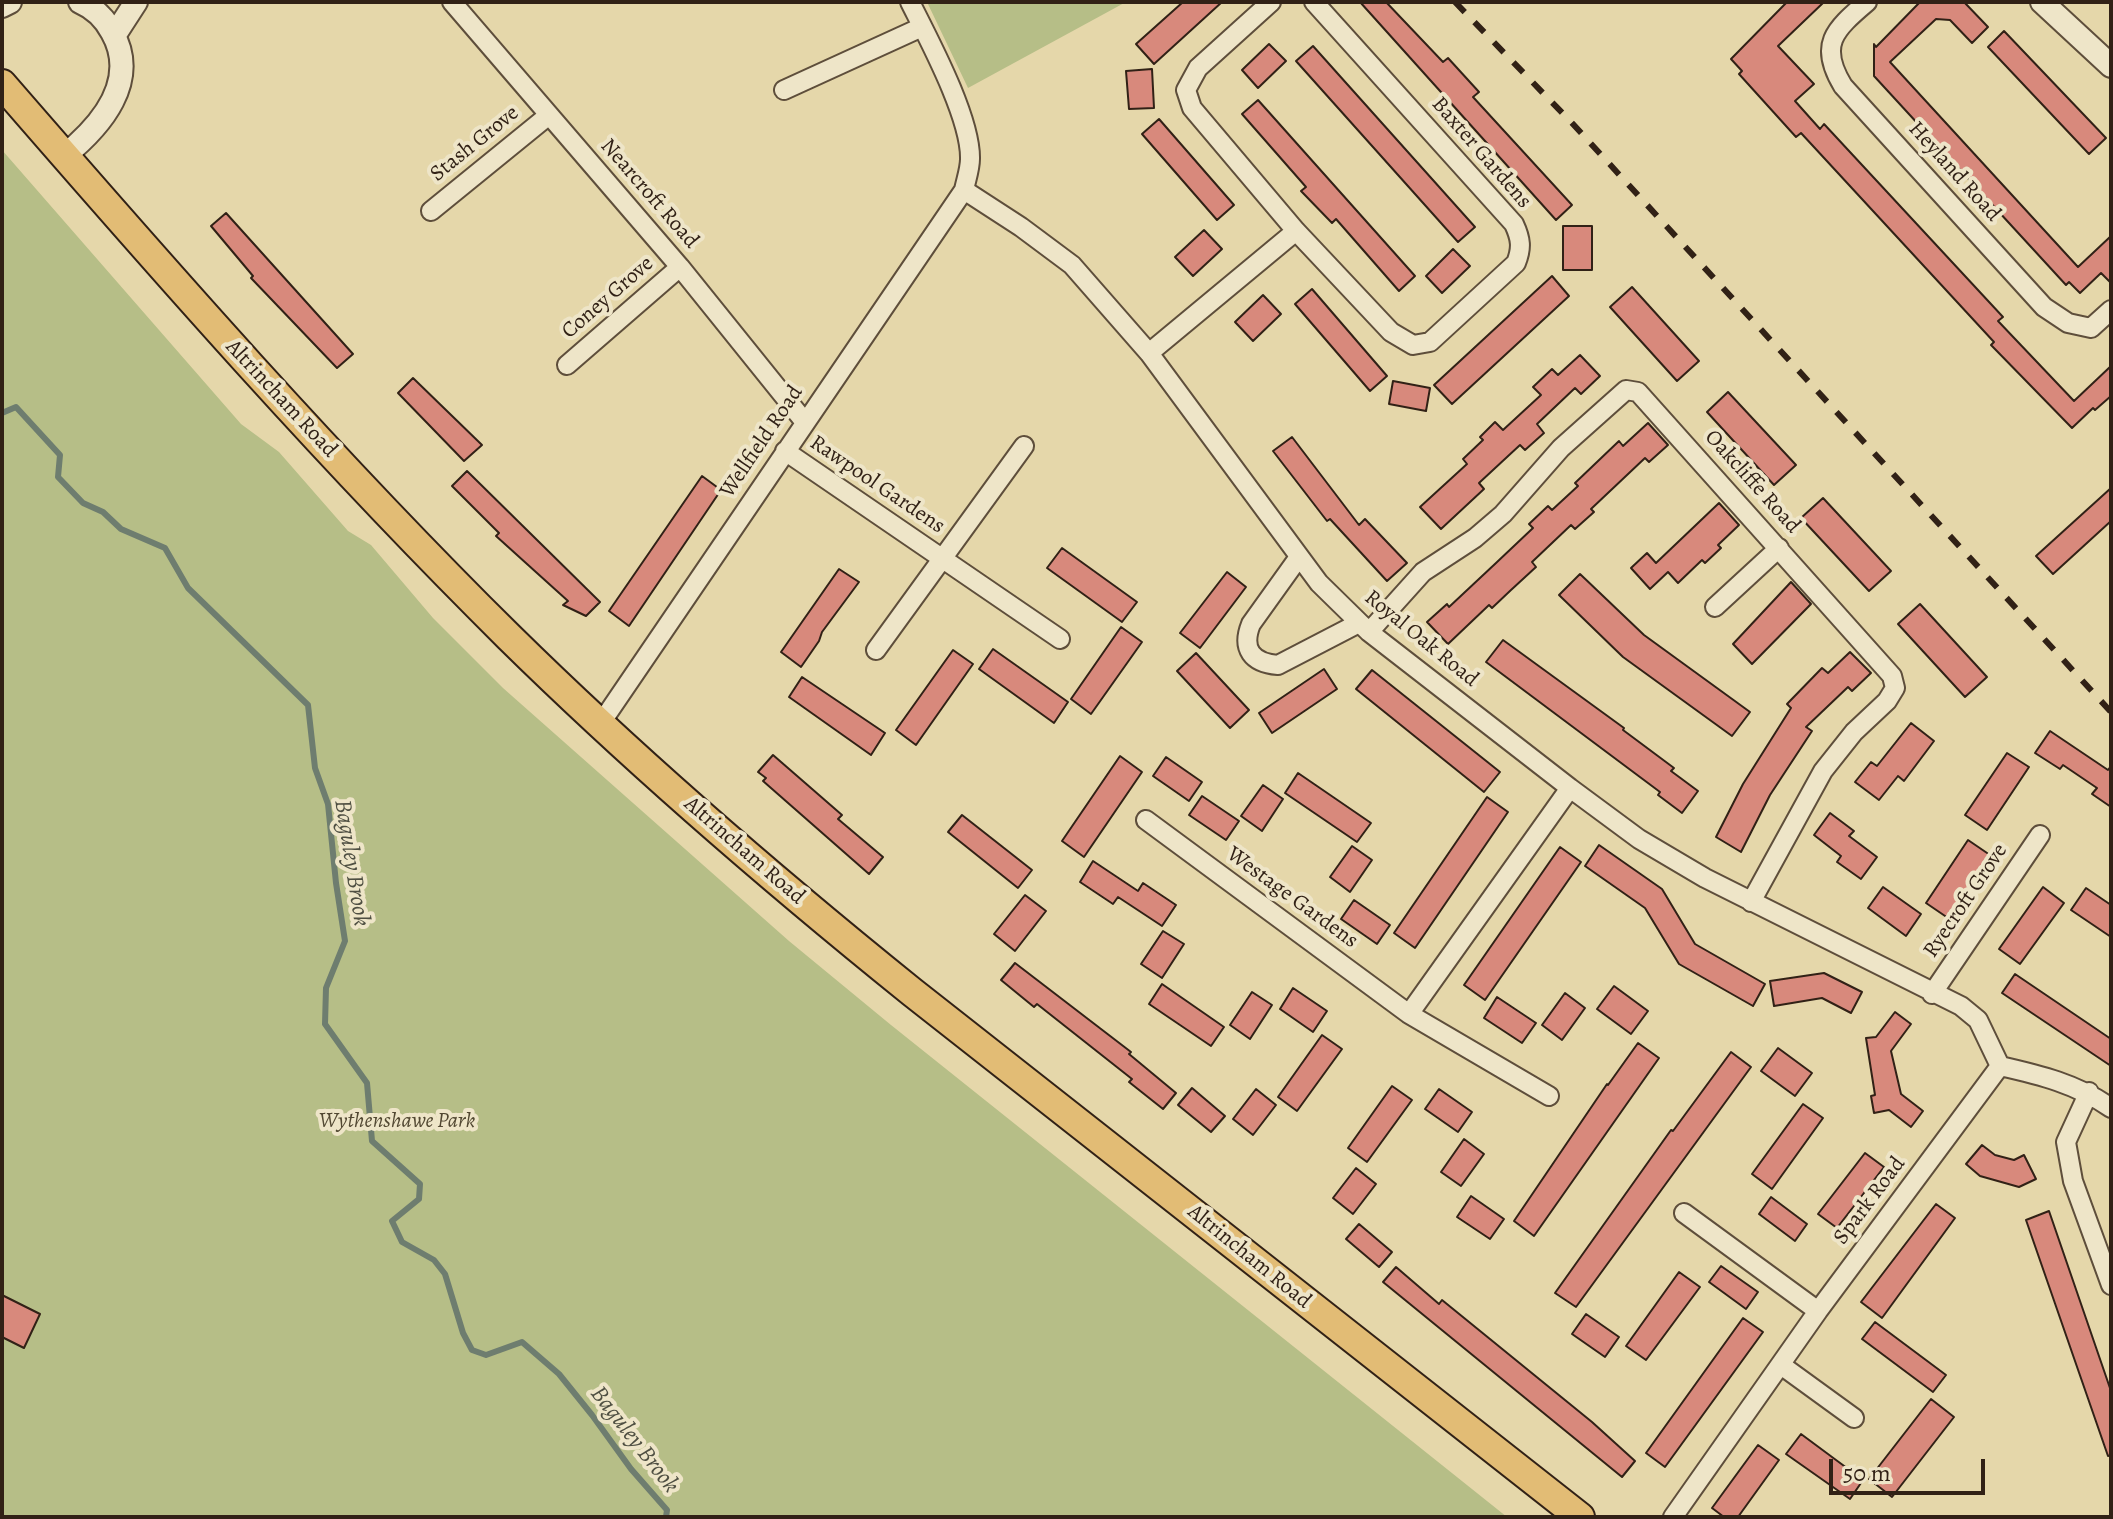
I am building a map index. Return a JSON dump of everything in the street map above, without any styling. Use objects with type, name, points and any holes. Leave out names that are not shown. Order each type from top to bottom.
[{"type":"highway","name":"Altrincham Road","points":[[2,84],[228,342],[512,640],[601,723],[863,952],[1580,1517]]},
{"type":"street","points":[[2,6],[10,2]]},
{"type":"street","points":[[114,36],[136,2]]},
{"type":"street","name":"Nearcroft Road","points":[[452,2],[680,267],[804,421]]},
{"type":"street","points":[[910,2],[946,77],[968,135],[971,160],[964,190]]},
{"type":"street","name":"Baxter Gardens","points":[[1271,2],[1198,68],[1186,90],[1192,108],[1296,231],[1391,332],[1413,345],[1430,342],[1516,263],[1521,250],[1520,237],[1514,224],[1314,2]]},
{"type":"street","name":"Heyland Road","points":[[1867,2],[1848,19],[1832,40],[1830,65],[1843,86],[2044,307],[2068,323],[2091,328],[2111,310]]},
{"type":"street","points":[[2042,2],[2111,66]]},
{"type":"street","points":[[64,156],[99,123],[117,92],[121,60],[114,36],[89,3]]},
{"type":"street","points":[[784,90],[922,27]]},
{"type":"street","name":"Stash Grove","points":[[431,211],[549,115]]},
{"type":"street","name":"Royal Oak Road","points":[[964,190],[1072,265],[1149,353],[1319,583],[1364,627],[1639,839],[1751,902],[1961,1006],[1978,1020],[2000,1066]]},
{"type":"street","name":"Wellfield Road","points":[[601,723],[964,190]]},
{"type":"street","points":[[1149,353],[1296,231]]},
{"type":"street","name":"Coney Grove","points":[[567,365],[680,267]]},
{"type":"street","name":"Oakcliffe Road","points":[[1364,627],[1423,572],[1475,538],[1503,514],[1561,448],[1626,390],[1638,392],[1892,676],[1895,688],[1887,701],[1854,732],[1823,771],[1751,902]]},
{"type":"street","name":"Rawpool Gardens","points":[[876,650],[1024,446]]},
{"type":"street","name":"Rawpool Gardens","points":[[785,451],[1060,639]]},
{"type":"street","points":[[1715,607],[1779,548]]},
{"type":"street","points":[[1299,557],[1251,624],[1246,637],[1248,649],[1256,659],[1278,665],[1364,627]]},
{"type":"street","points":[[1409,1014],[1570,788]]},
{"type":"street","name":"Westage Gardens","points":[[1146,820],[1409,1014],[1549,1096]]},
{"type":"street","name":"Ryecroft Grove","points":[[1932,994],[2040,835]]},
{"type":"street","points":[[2000,1066],[2044,1075],[2089,1092],[2111,1108]]},
{"type":"street","name":"Spark Road","points":[[1673,1517],[1818,1311],[2000,1066]]},
{"type":"street","points":[[2089,1092],[2066,1142],[2073,1181],[2111,1285]]},
{"type":"street","points":[[1684,1213],[1818,1311]]},
{"type":"street","points":[[1781,1365],[1854,1418]]},
{"type":"green space","points":[[927,2],[1126,2],[968,88]]},
{"type":"green space","name":"Wythenshawe Park","points":[[2,150],[241,424],[279,452],[348,531],[371,545],[433,618],[503,688],[789,941],[1507,1517],[2,1517]]},
{"type":"building","points":[[1183,2],[1222,2],[1154,64],[1136,44]]},
{"type":"building","points":[[1360,2],[1386,2],[1443,62],[1448,58],[1479,92],[1473,97],[1572,205],[1556,220]]},
{"type":"building","points":[[1787,2],[1824,2],[1778,46],[1814,84],[1795,101],[1820,129],[1824,124],[2003,317],[1998,321],[2074,401],[2111,366],[2111,396],[2072,428],[1991,345],[1994,342],[1801,133],[1796,137],[1739,74],[1742,71],[1731,59]]},
{"type":"building","points":[[1920,2],[1964,2],[1988,27],[1972,43],[1950,20],[1936,19],[1890,62],[2078,267],[2111,236],[2111,283],[2101,273],[2080,293],[2069,282],[2066,285],[1874,76],[1874,44],[1876,47]]},
{"type":"building","points":[[2004,31],[2106,138],[2089,154],[1988,47]]},
{"type":"building","points":[[1269,44],[1286,61],[1258,88],[1242,70]]},
{"type":"building","points":[[1313,46],[1475,227],[1458,242],[1296,61]]},
{"type":"building","points":[[1152,69],[1154,108],[1129,109],[1126,71]]},
{"type":"building","points":[[1258,100],[1415,276],[1399,291],[1336,219],[1332,223],[1301,191],[1306,187],[1242,114]]},
{"type":"building","points":[[1159,119],[1234,205],[1217,220],[1142,134]]},
{"type":"building","points":[[226,213],[353,354],[337,368],[251,278],[253,276],[211,226]]},
{"type":"building","points":[[1563,226],[1592,226],[1592,270],[1563,270]]},
{"type":"building","points":[[1204,230],[1222,249],[1193,276],[1175,257]]},
{"type":"building","points":[[1453,249],[1470,266],[1442,293],[1426,276]]},
{"type":"building","points":[[1552,276],[1569,296],[1452,404],[1434,385]]},
{"type":"building","points":[[1632,287],[1699,361],[1677,381],[1610,307]]},
{"type":"building","points":[[1312,289],[1387,376],[1370,391],[1295,304]]},
{"type":"building","points":[[1263,295],[1281,314],[1253,341],[1235,322]]},
{"type":"building","points":[[1580,355],[1600,376],[1581,394],[1575,388],[1537,424],[1544,433],[1525,450],[1520,445],[1479,483],[1484,489],[1441,529],[1420,507],[1467,464],[1463,459],[1483,440],[1480,437],[1495,422],[1503,430],[1541,395],[1533,387],[1552,369],[1558,375]]},
{"type":"building","points":[[413,378],[482,445],[464,461],[398,393]]},
{"type":"building","points":[[1393,381],[1430,388],[1426,411],[1389,404]]},
{"type":"building","points":[[1728,392],[1796,465],[1774,485],[1707,412]]},
{"type":"building","points":[[1648,423],[1668,445],[1649,462],[1645,458],[1591,509],[1594,512],[1575,529],[1571,525],[1532,562],[1536,567],[1448,644],[1427,622],[1447,604],[1449,607],[1533,528],[1529,524],[1548,506],[1552,510],[1578,486],[1575,483],[1619,441],[1623,446]]},
{"type":"building","points":[[1292,437],[1359,525],[1365,519],[1407,563],[1387,581],[1330,519],[1327,521],[1273,451]]},
{"type":"building","points":[[467,471],[600,602],[586,616],[563,605],[568,601],[496,536],[499,533],[452,486]]},
{"type":"building","points":[[702,476],[721,490],[629,626],[609,611]]},
{"type":"building","points":[[2111,488],[2111,521],[2053,574],[2036,556]]},
{"type":"building","points":[[1823,498],[1891,571],[1869,591],[1801,518]]},
{"type":"building","points":[[1719,503],[1739,525],[1718,545],[1721,548],[1705,563],[1702,560],[1678,583],[1668,572],[1650,589],[1631,568],[1647,553],[1656,563]]},
{"type":"building","points":[[1062,548],[1137,602],[1122,622],[1047,568]]},
{"type":"building","points":[[839,569],[859,582],[801,667],[781,652]]},
{"type":"building","points":[[1227,572],[1246,587],[1200,648],[1180,633]]},
{"type":"building","points":[[1580,574],[1644,635],[1750,712],[1732,736],[1623,657],[1559,595]]},
{"type":"building","points":[[1791,582],[1811,604],[1752,664],[1733,644]]},
{"type":"building","points":[[1920,604],[1987,677],[1965,697],[1898,624]]},
{"type":"building","points":[[1121,627],[1142,642],[1091,714],[1071,699]]},
{"type":"building","points":[[1503,640],[1624,728],[1698,791],[1682,813],[1658,795],[1660,792],[1486,662]]},
{"type":"building","points":[[993,649],[1068,702],[1054,723],[979,669]]},
{"type":"building","points":[[953,650],[973,664],[916,745],[896,730]]},
{"type":"building","points":[[1850,652],[1871,673],[1852,691],[1848,687],[1806,727],[1812,731],[1770,795],[1741,852],[1716,837],[1743,784],[1791,708],[1787,704],[1822,668],[1828,673]]},
{"type":"building","points":[[1196,653],[1249,710],[1230,728],[1177,671]]},
{"type":"building","points":[[1324,669],[1337,689],[1272,733],[1259,713]]},
{"type":"building","points":[[1372,670],[1500,772],[1484,792],[1356,689]]},
{"type":"building","points":[[802,677],[885,733],[871,755],[789,697]]},
{"type":"building","points":[[1911,723],[1934,741],[1904,781],[1898,776],[1879,800],[1855,782],[1871,762],[1877,766]]},
{"type":"building","points":[[2050,731],[2108,770],[2111,766],[2111,807],[2092,794],[2097,788],[2063,765],[2060,769],[2035,753]]},
{"type":"building","points":[[2007,753],[2029,767],[1987,830],[1965,815]]},
{"type":"building","points":[[773,755],[842,815],[838,819],[883,857],[869,874],[763,781],[766,778],[758,772]]},
{"type":"building","points":[[1120,756],[1142,772],[1084,857],[1062,841]]},
{"type":"building","points":[[1166,757],[1202,782],[1189,801],[1153,776]]},
{"type":"building","points":[[1298,773],[1371,823],[1357,842],[1285,793]]},
{"type":"building","points":[[1263,785],[1283,799],[1262,831],[1241,816]]},
{"type":"building","points":[[1202,796],[1239,821],[1226,840],[1189,815]]},
{"type":"building","points":[[1487,797],[1508,812],[1415,948],[1394,933]]},
{"type":"building","points":[[1830,813],[1854,831],[1849,836],[1877,857],[1861,879],[1837,862],[1841,856],[1814,835]]},
{"type":"building","points":[[962,815],[1032,870],[1018,888],[948,832]]},
{"type":"building","points":[[1968,840],[1990,855],[1948,918],[1926,903]]},
{"type":"building","points":[[1599,845],[1662,889],[1695,944],[1765,984],[1753,1006],[1679,964],[1645,908],[1585,866]]},
{"type":"building","points":[[1352,846],[1372,860],[1350,892],[1330,877]]},
{"type":"building","points":[[1560,847],[1581,862],[1485,1000],[1464,985]]},
{"type":"building","points":[[1093,861],[1138,891],[1143,883],[1176,905],[1162,926],[1118,897],[1113,904],[1080,882]]},
{"type":"building","points":[[1883,887],[1921,914],[1906,936],[1868,908]]},
{"type":"building","points":[[2043,887],[2064,903],[2020,964],[1999,949]]},
{"type":"building","points":[[2086,888],[2111,905],[2111,937],[2071,910]]},
{"type":"building","points":[[1025,895],[1046,911],[1015,951],[994,934]]},
{"type":"building","points":[[1354,900],[1390,925],[1377,944],[1341,919]]},
{"type":"building","points":[[1163,931],[1184,944],[1162,978],[1141,964]]},
{"type":"building","points":[[1015,963],[1131,1052],[1129,1054],[1176,1093],[1163,1109],[1129,1082],[1132,1079],[1037,1004],[1034,1007],[1001,980]]},
{"type":"building","points":[[1824,973],[1862,992],[1851,1013],[1822,998],[1774,1006],[1770,981]]},
{"type":"building","points":[[2015,974],[2111,1039],[2111,1066],[2002,993]]},
{"type":"building","points":[[1162,984],[1224,1027],[1211,1046],[1149,1004]]},
{"type":"building","points":[[1614,986],[1648,1011],[1631,1034],[1597,1009]]},
{"type":"building","points":[[1293,988],[1327,1011],[1313,1032],[1280,1009]]},
{"type":"building","points":[[1252,992],[1272,1005],[1250,1039],[1230,1025]]},
{"type":"building","points":[[1565,993],[1585,1008],[1562,1040],[1542,1025]]},
{"type":"building","points":[[1497,997],[1536,1023],[1522,1043],[1484,1018]]},
{"type":"building","points":[[1895,1012],[1911,1024],[1891,1051],[1901,1094],[1923,1111],[1911,1127],[1889,1110],[1874,1113],[1871,1096],[1875,1095],[1866,1038],[1876,1037]]},
{"type":"building","points":[[1322,1035],[1342,1049],[1297,1111],[1278,1097]]},
{"type":"building","points":[[1638,1043],[1659,1058],[1534,1236],[1514,1221]]},
{"type":"building","points":[[1778,1048],[1812,1073],[1795,1096],[1761,1071]]},
{"type":"building","points":[[1731,1052],[1751,1067],[1576,1307],[1555,1293],[1671,1130]]},
{"type":"building","points":[[1392,1086],[1412,1100],[1367,1162],[1348,1148]]},
{"type":"building","points":[[1192,1088],[1225,1116],[1211,1132],[1178,1105]]},
{"type":"building","points":[[1256,1089],[1276,1105],[1253,1135],[1233,1119]]},
{"type":"building","points":[[1439,1089],[1472,1112],[1458,1132],[1425,1109]]},
{"type":"building","points":[[1803,1104],[1823,1118],[1772,1189],[1752,1174]]},
{"type":"building","points":[[1464,1139],[1484,1154],[1461,1186],[1441,1172]]},
{"type":"building","points":[[1982,1145],[1995,1155],[2014,1160],[2024,1155],[2036,1179],[2019,1187],[1980,1176],[1966,1164]]},
{"type":"building","points":[[1865,1153],[1884,1167],[1837,1228],[1818,1214]]},
{"type":"building","points":[[1356,1168],[1376,1184],[1353,1214],[1333,1198]]},
{"type":"building","points":[[1471,1196],[1504,1219],[1490,1239],[1457,1217]]},
{"type":"building","points":[[1771,1197],[1807,1224],[1795,1241],[1759,1214]]},
{"type":"building","points":[[1936,1204],[1955,1218],[1882,1318],[1861,1302]]},
{"type":"building","points":[[2049,1211],[2111,1391],[2111,1455],[2108,1456],[2026,1220]]},
{"type":"building","points":[[1359,1224],[1392,1252],[1379,1267],[1346,1239]]},
{"type":"building","points":[[1721,1266],[1758,1292],[1746,1309],[1709,1282]]},
{"type":"building","points":[[1396,1267],[1439,1304],[1442,1300],[1592,1422],[1635,1461],[1622,1477],[1383,1282]]},
{"type":"building","points":[[1679,1272],[1700,1287],[1646,1360],[1626,1346]]},
{"type":"building","points":[[2,1295],[40,1314],[24,1348],[2,1337]]},
{"type":"building","points":[[1586,1314],[1619,1337],[1605,1357],[1572,1334]]},
{"type":"building","points":[[1743,1318],[1763,1332],[1665,1467],[1646,1453]]},
{"type":"building","points":[[1875,1322],[1946,1375],[1933,1392],[1862,1339]]},
{"type":"building","points":[[1931,1399],[1954,1417],[1892,1497],[1869,1479]]},
{"type":"building","points":[[1801,1434],[1863,1480],[1850,1499],[1786,1454]]},
{"type":"building","points":[[1758,1445],[1779,1460],[1738,1517],[1724,1517],[1712,1508]]},
{"type":"waterway","name":"Baguley Brook","points":[[2,413],[16,407],[60,455],[58,477],[83,503],[103,512],[121,529],[165,548],[188,588],[308,705],[315,768],[328,804],[345,941],[326,988],[325,1024],[367,1083],[372,1141],[420,1184],[419,1199],[392,1221],[402,1242],[434,1260],[445,1274],[463,1333],[472,1350],[486,1355],[522,1342],[559,1374],[631,1469],[667,1510],[666,1517]]},
{"type":"railway","points":[[1455,2],[1572,123],[2111,712]]}]
